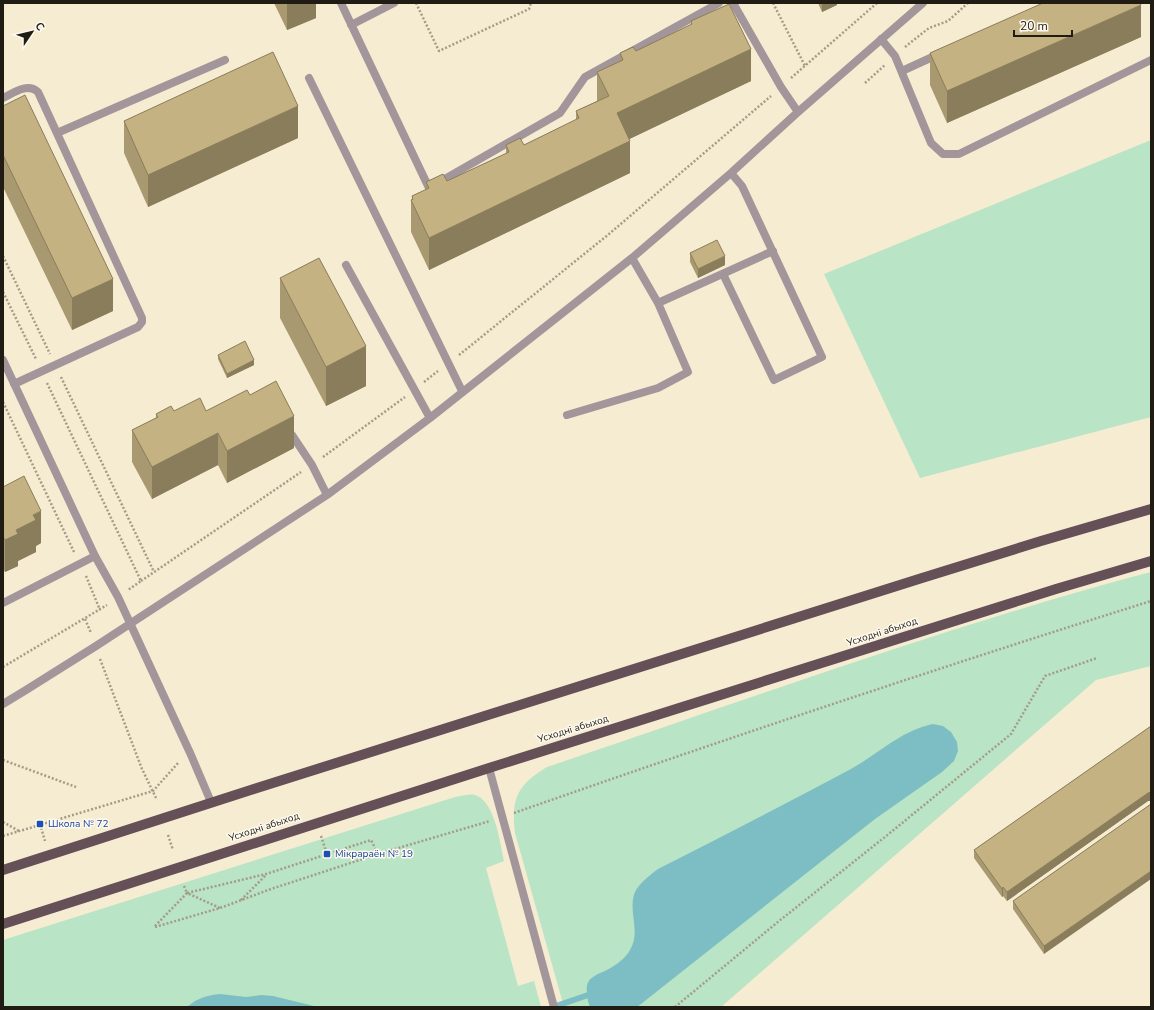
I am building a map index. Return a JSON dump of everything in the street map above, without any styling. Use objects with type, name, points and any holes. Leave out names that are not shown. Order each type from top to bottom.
[{"type":"main road","points":[[3,870],[211,802],[944,572],[1151,510]]},
{"type":"main road","name":"Усходні абыход","points":[[3,924],[489,768],[1056,589],[1151,561]]},
{"type":"lane","points":[[341,3],[429,188],[560,113],[585,77],[719,3]]},
{"type":"lane","points":[[351,25],[394,3]]},
{"type":"lane","points":[[733,3],[781,87],[798,112]]},
{"type":"lane","points":[[3,704],[327,495],[430,418],[462,391],[530,340],[632,258],[731,173],[881,39],[914,6],[922,3]]},
{"type":"lane","points":[[881,39],[895,56],[931,143],[943,154],[958,154],[1151,60]]},
{"type":"lane","points":[[902,71],[944,52]]},
{"type":"lane","points":[[57,133],[225,60]]},
{"type":"lane","points":[[309,78],[462,391]]},
{"type":"lane","points":[[3,98],[25,87],[35,89],[38,92],[141,314],[142,322],[138,327],[14,384]]},
{"type":"lane","points":[[723,274],[774,380],[822,358],[742,186],[731,173]]},
{"type":"lane","points":[[658,303],[773,251]]},
{"type":"lane","points":[[567,415],[658,388],[688,372],[658,303],[632,258]]},
{"type":"lane","points":[[346,265],[430,418]]},
{"type":"lane","points":[[3,360],[96,556],[118,597],[191,755],[211,802]]},
{"type":"lane","points":[[292,434],[312,465],[327,495]]},
{"type":"lane","points":[[3,603],[96,556]]},
{"type":"lane","points":[[489,768],[554,1007]]},
{"type":"path","points":[[416,3],[439,51],[529,9],[531,3]]},
{"type":"path","points":[[773,3],[804,66]]},
{"type":"path","points":[[124,592],[312,465],[449,363],[609,234],[877,3]]},
{"type":"path","points":[[865,83],[929,28],[948,21],[968,3]]},
{"type":"path","points":[[3,256],[53,359]]},
{"type":"path","points":[[3,292],[38,365]]},
{"type":"path","points":[[60,375],[154,572]]},
{"type":"path","points":[[46,381],[141,581]]},
{"type":"path","points":[[3,402],[80,564],[100,610]]},
{"type":"path","points":[[512,814],[878,688],[1151,601]]},
{"type":"path","points":[[3,667],[100,610],[110,602]]},
{"type":"path","points":[[85,619],[92,637]]},
{"type":"path","points":[[99,656],[142,769],[157,800]]},
{"type":"path","points":[[675,1007],[1011,734],[1045,676],[1097,658]]},
{"type":"path","points":[[3,836],[153,791],[182,758]]},
{"type":"path","points":[[3,760],[76,787]]},
{"type":"path","points":[[378,854],[371,840],[266,874],[186,893],[155,927],[220,908],[378,854],[494,820]]},
{"type":"path","points":[[3,822],[19,831]]},
{"type":"path","points":[[168,835],[173,850]]},
{"type":"path","points":[[241,900],[266,874]]},
{"type":"path","points":[[184,886],[186,893]]},
{"type":"path","points":[[186,893],[220,908]]},
{"type":"green space","points":[[1151,140],[1151,417],[920,478],[824,274]]},
{"type":"green space","points":[[1151,572],[1151,666],[1096,680],[721,1007],[564,1007],[515,833],[515,802],[523,787],[537,774],[547,767],[847,665],[998,616]]},
{"type":"green space","points":[[474,795],[482,799],[487,805],[496,824],[504,861],[486,868],[518,986],[534,981],[541,1007],[3,1007],[3,940],[455,797]]},
{"type":"water","points":[[933,724],[943,726],[951,732],[957,742],[958,751],[954,761],[942,772],[875,819],[637,1007],[590,1007],[587,998],[587,987],[590,980],[595,975],[620,962],[626,956],[633,943],[635,928],[633,897],[638,887],[649,876],[658,869],[851,769],[911,731]]},
{"type":"water","points":[[220,994],[246,997],[261,995],[273,996],[318,1007],[187,1007],[195,1001],[211,995]]},
{"type":"building","points":[[1043,3],[1140,3],[1141,5],[947,91],[930,53]]},
{"type":"building","points":[[729,4],[751,49],[617,113],[630,141],[429,238],[411,200],[413,199],[412,196],[429,188],[426,182],[443,174],[447,181],[509,152],[506,145],[520,138],[524,145],[579,118],[576,111],[609,96],[597,72],[623,60],[620,53],[633,47],[636,51],[692,24],[691,21]]},
{"type":"building","points":[[273,52],[298,106],[148,175],[124,121]]},
{"type":"building","points":[[25,95],[113,279],[72,298],[3,155],[3,106]]},
{"type":"building","points":[[717,240],[725,256],[698,269],[690,253]]},
{"type":"building","points":[[319,258],[366,346],[326,367],[280,278]]},
{"type":"building","points":[[245,341],[254,360],[227,374],[218,355]]},
{"type":"building","points":[[276,381],[294,416],[227,451],[218,433],[152,467],[132,430],[158,417],[156,414],[171,406],[174,411],[200,398],[206,411],[247,390],[250,395]]},
{"type":"building","points":[[24,476],[41,511],[33,515],[36,520],[16,530],[18,534],[5,540],[3,537],[3,487]]},
{"type":"building","points":[[1151,726],[1151,792],[1007,892],[1003,887],[1002,889],[974,850]]},
{"type":"building","points":[[1151,804],[1151,871],[1044,946],[1013,901]]},
{"type":"waterway","points":[[556,1006],[594,993]]},
{"type":"place","name":"Школа № 72","points":[[40,824]]},
{"type":"place","name":"Мікрараён № 19","points":[[327,854]]}]
